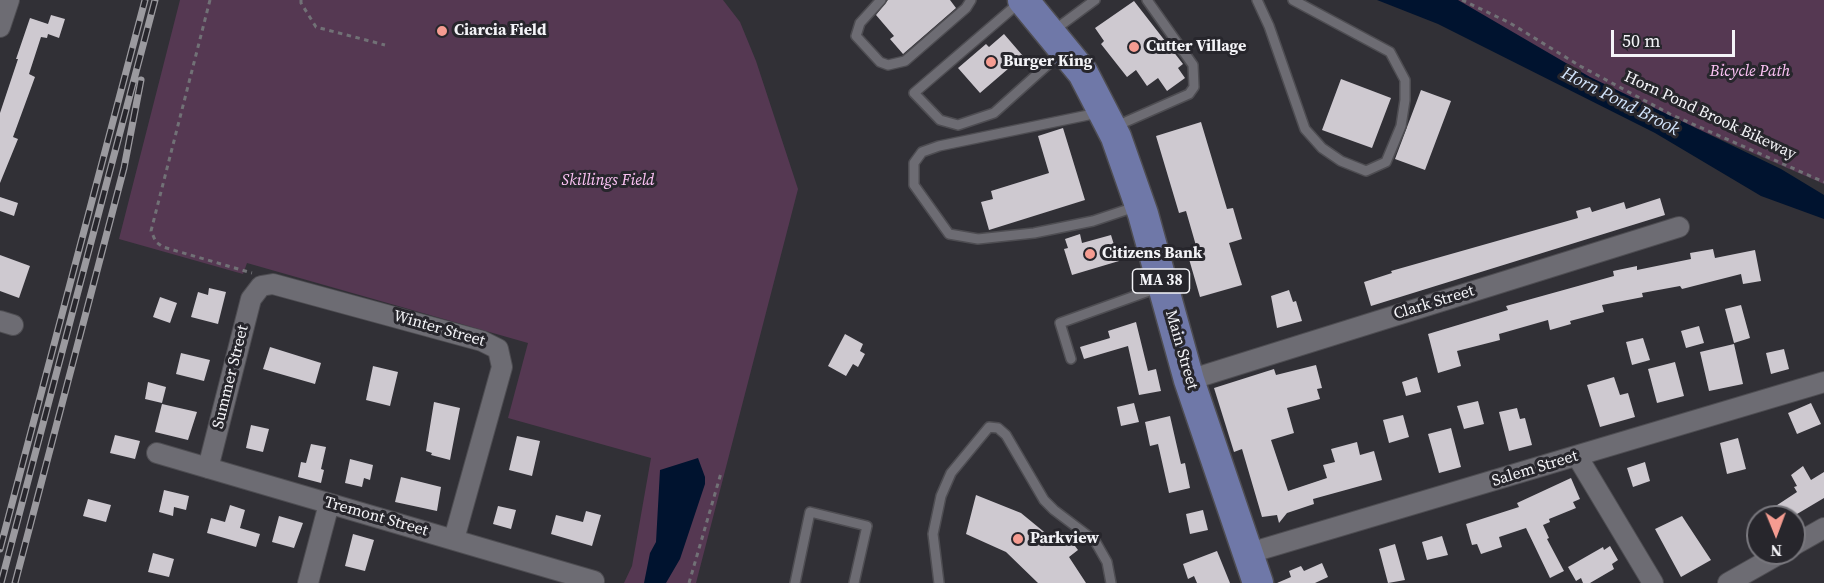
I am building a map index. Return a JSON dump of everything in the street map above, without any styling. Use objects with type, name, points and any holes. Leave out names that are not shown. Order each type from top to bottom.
[{"type":"main road","name":"Main Street","points":[[1022,0],[1083,73],[1107,120],[1140,206],[1189,380],[1246,554],[1258,583]]},
{"type":"street","points":[[0,27],[9,0]]},
{"type":"street","name":"Clark Street","points":[[1189,380],[1679,227]]},
{"type":"street","name":"Winter Street","points":[[258,288],[273,284],[482,341],[498,349],[501,357],[500,373],[454,539]]},
{"type":"street","name":"Summer Street","points":[[208,468],[250,299],[258,288]]},
{"type":"street","name":"Salem Street","points":[[1246,554],[1824,382]]},
{"type":"street","name":"Tremont Street","points":[[157,453],[594,581]]},
{"type":"street","points":[[1577,456],[1653,583]]},
{"type":"street","points":[[308,583],[329,504]]},
{"type":"street","points":[[1806,538],[1824,528]]},
{"type":"street","points":[[1728,583],[1759,565]]},
{"type":"lane","points":[[881,0],[860,22],[856,36],[880,62],[888,65],[905,61],[966,8],[971,0]]},
{"type":"lane","points":[[1022,0],[914,93],[940,120],[958,124],[994,113],[1095,0]]},
{"type":"lane","points":[[1140,206],[1093,221],[1034,233],[978,239],[949,234],[914,185],[914,163],[922,152],[939,146],[1107,120],[1189,94],[1194,87],[1193,65],[1147,0]]},
{"type":"lane","points":[[1257,0],[1269,26],[1305,129],[1322,148],[1341,161],[1366,171],[1386,162],[1401,126],[1405,99],[1405,80],[1390,52],[1293,0]]},
{"type":"lane","points":[[1071,358],[1060,323],[1162,286]]},
{"type":"lane","points":[[939,583],[933,534],[941,496],[951,473],[989,427],[998,428],[1006,435],[1044,500],[1095,541],[1107,562],[1111,583]]},
{"type":"lane","points":[[795,583],[810,512],[867,526],[854,583]]},
{"type":"path","points":[[210,0],[151,231],[156,242],[163,247],[252,272],[258,288]]},
{"type":"path","points":[[301,0],[316,27],[385,45]]},
{"type":"path","name":"Horn Pond Brook Bikeway","points":[[1462,0],[1510,23],[1580,66],[1670,114],[1824,182]]},
{"type":"path","points":[[689,583],[721,473]]},
{"type":"green space","name":"Skillings Field","points":[[180,0],[723,0],[740,22],[756,61],[798,189],[696,583],[624,583],[632,566],[651,458],[508,418],[528,343],[247,263],[243,274],[119,239]]},
{"type":"green space","name":"Bicycle Path","points":[[1389,0],[1824,0],[1824,184],[1548,64]]},
{"type":"water","name":"Horn Pond Brook","points":[[1377,0],[1458,0],[1590,77],[1781,169],[1824,195],[1824,219],[1761,196],[1655,133],[1438,24]]},
{"type":"water","points":[[698,458],[705,477],[705,484],[680,559],[666,583],[644,583],[650,553],[656,542],[660,470]]},
{"type":"building","points":[[888,0],[950,0],[956,8],[903,54],[890,39],[894,36],[876,15]]},
{"type":"building","name":"Cutter Village","points":[[1134,1],[1183,64],[1178,68],[1185,78],[1167,91],[1158,78],[1147,86],[1136,70],[1127,77],[1101,44],[1104,41],[1095,28]]},
{"type":"building","points":[[51,15],[65,19],[59,38],[48,34],[47,38],[41,37],[29,74],[35,77],[13,137],[18,139],[0,183],[0,113],[18,59],[16,59],[30,18],[48,24]]},
{"type":"building","name":"Burger King","points":[[1004,34],[1023,56],[980,93],[958,68],[986,44],[989,47]]},
{"type":"building","points":[[1341,79],[1391,98],[1372,148],[1322,130]]},
{"type":"building","points":[[1421,90],[1451,101],[1425,170],[1395,159]]},
{"type":"building","points":[[1201,122],[1227,209],[1233,208],[1242,239],[1229,243],[1242,285],[1200,297],[1189,259],[1199,256],[1186,211],[1179,213],[1156,136]]},
{"type":"building","points":[[1063,128],[1085,200],[989,230],[981,202],[993,199],[991,191],[1049,173],[1038,136]]},
{"type":"building","points":[[0,197],[18,203],[14,216],[0,211]]},
{"type":"building","points":[[1660,198],[1665,215],[1371,306],[1364,282],[1392,273],[1391,271],[1578,218],[1576,211],[1590,207],[1592,212],[1624,202],[1626,209]]},
{"type":"building","points":[[1080,234],[1082,243],[1111,235],[1119,261],[1072,275],[1064,249],[1068,248],[1065,239]]},
{"type":"building","points":[[1713,249],[1715,258],[1755,250],[1761,281],[1743,284],[1741,274],[1682,289],[1680,286],[1642,293],[1643,297],[1602,305],[1604,312],[1570,321],[1571,324],[1550,330],[1548,320],[1499,334],[1500,340],[1457,351],[1461,366],[1438,373],[1428,334],[1508,310],[1506,306],[1614,276],[1613,271],[1637,266],[1637,270],[1691,259],[1690,253]]},
{"type":"building","points":[[0,255],[30,266],[19,298],[0,291]]},
{"type":"building","points":[[209,288],[226,292],[218,324],[191,317],[198,292],[208,295]]},
{"type":"building","points":[[1289,290],[1293,302],[1296,301],[1302,321],[1277,328],[1271,296]]},
{"type":"building","points":[[160,297],[177,303],[170,323],[153,317]]},
{"type":"building","points":[[1741,305],[1750,338],[1734,343],[1725,309]]},
{"type":"building","points":[[1136,322],[1148,371],[1156,369],[1161,391],[1139,395],[1128,346],[1084,359],[1080,347],[1110,338],[1108,331]]},
{"type":"building","points":[[1699,326],[1704,343],[1686,348],[1681,331]]},
{"type":"building","points":[[845,334],[863,344],[860,351],[865,354],[858,367],[853,364],[846,376],[828,366]]},
{"type":"building","points":[[1643,338],[1650,360],[1632,365],[1626,342]]},
{"type":"building","points":[[1734,344],[1743,384],[1709,391],[1700,352]]},
{"type":"building","points":[[270,347],[321,363],[315,384],[263,369]]},
{"type":"building","points":[[1784,349],[1789,369],[1771,374],[1766,353]]},
{"type":"building","points":[[181,353],[210,360],[204,381],[176,374]]},
{"type":"building","points":[[1675,362],[1684,396],[1657,403],[1648,369]]},
{"type":"building","points":[[1316,365],[1322,388],[1317,389],[1320,399],[1287,408],[1294,433],[1271,440],[1288,491],[1327,478],[1323,465],[1335,462],[1331,449],[1357,442],[1360,455],[1374,451],[1382,480],[1313,499],[1314,504],[1287,513],[1279,523],[1277,515],[1262,517],[1242,449],[1234,452],[1214,388],[1274,369],[1276,375]]},
{"type":"building","points":[[373,366],[398,372],[390,406],[366,400]]},
{"type":"building","points":[[1417,377],[1421,392],[1406,396],[1402,382]]},
{"type":"building","points":[[1614,377],[1620,395],[1628,393],[1635,417],[1600,427],[1587,385]]},
{"type":"building","points":[[148,382],[166,387],[162,403],[145,399]]},
{"type":"building","points":[[1478,401],[1484,424],[1464,429],[1457,406]]},
{"type":"building","points":[[434,402],[460,408],[450,460],[431,455],[432,453],[426,451]]},
{"type":"building","points":[[1134,403],[1139,422],[1121,426],[1117,407]]},
{"type":"building","points":[[1811,403],[1821,424],[1797,434],[1788,413]]},
{"type":"building","points":[[162,404],[197,412],[188,440],[155,432]]},
{"type":"building","points":[[1517,408],[1520,419],[1525,418],[1532,445],[1509,451],[1499,412]]},
{"type":"building","points":[[1403,415],[1409,437],[1389,443],[1383,420]]},
{"type":"building","points":[[1170,416],[1181,464],[1185,463],[1190,488],[1169,493],[1158,444],[1150,446],[1145,422]]},
{"type":"building","points":[[251,425],[269,429],[263,452],[246,448]]},
{"type":"building","points":[[1451,428],[1461,467],[1439,473],[1428,434]]},
{"type":"building","points":[[115,435],[140,441],[135,459],[110,453]]},
{"type":"building","points":[[517,436],[540,441],[532,476],[509,470]]},
{"type":"building","points":[[1738,438],[1746,469],[1727,474],[1720,443]]},
{"type":"building","points":[[311,444],[326,447],[321,469],[324,470],[321,483],[298,477],[301,462],[306,463]]},
{"type":"building","points":[[350,459],[373,465],[370,480],[364,478],[362,487],[345,483]]},
{"type":"building","points":[[1645,462],[1650,481],[1633,487],[1627,468]]},
{"type":"building","points":[[1803,466],[1811,480],[1824,472],[1824,498],[1806,509],[1806,505],[1777,505],[1797,492],[1794,487],[1797,486],[1791,475]]},
{"type":"building","points":[[401,477],[441,487],[437,511],[395,502]]},
{"type":"building","points":[[1571,478],[1580,499],[1573,502],[1576,508],[1549,519],[1550,522],[1543,525],[1549,538],[1547,539],[1564,571],[1550,578],[1526,528],[1499,537],[1502,547],[1481,554],[1477,544],[1472,545],[1466,524],[1519,507],[1517,503]]},
{"type":"building","points":[[164,490],[189,496],[186,510],[174,507],[173,516],[159,512]]},
{"type":"building","name":"Parkview","points":[[976,495],[1021,513],[1060,545],[1069,538],[1078,550],[1069,557],[1086,583],[1038,583],[1006,552],[966,534]]},
{"type":"building","points":[[88,499],[111,505],[106,522],[83,516]]},
{"type":"building","points":[[230,505],[245,510],[240,528],[260,534],[256,547],[207,533],[211,518],[225,522]]},
{"type":"building","points":[[498,506],[516,510],[511,529],[493,524]]},
{"type":"building","points":[[1203,510],[1208,530],[1190,534],[1186,514]]},
{"type":"building","points":[[586,511],[601,515],[592,546],[551,534],[556,515],[583,522]]},
{"type":"building","points":[[279,516],[303,523],[294,548],[272,542]]},
{"type":"building","points":[[1682,516],[1711,560],[1681,577],[1655,529]]},
{"type":"building","points":[[353,534],[374,540],[365,571],[345,566]]},
{"type":"building","points":[[1442,536],[1448,555],[1427,560],[1422,542]]},
{"type":"building","points":[[1395,544],[1405,580],[1388,583],[1379,549]]},
{"type":"building","points":[[1610,546],[1618,560],[1612,564],[1614,569],[1590,583],[1583,583],[1581,578],[1576,581],[1568,567],[1603,547],[1604,550]]},
{"type":"building","points":[[1217,551],[1230,583],[1197,583],[1194,576],[1188,579],[1183,564]]},
{"type":"building","points":[[153,553],[174,559],[169,577],[148,572]]},
{"type":"building","points":[[1322,563],[1328,577],[1315,583],[1277,583],[1291,577],[1289,571],[1301,566],[1304,571]]},
{"type":"railway","points":[[0,549],[145,0]]},
{"type":"railway","points":[[1,583],[155,0]]},
{"type":"railway","points":[[15,583],[124,168],[141,80]]},
{"type":"place","name":"Ciarcia Field","points":[[442,31]]},
{"type":"place","name":"Cutter Village","points":[[1134,47]]},
{"type":"place","name":"Burger King","points":[[991,62]]},
{"type":"place","name":"Citizens Bank","points":[[1090,254]]},
{"type":"place","name":"Parkview","points":[[1018,539]]}]
